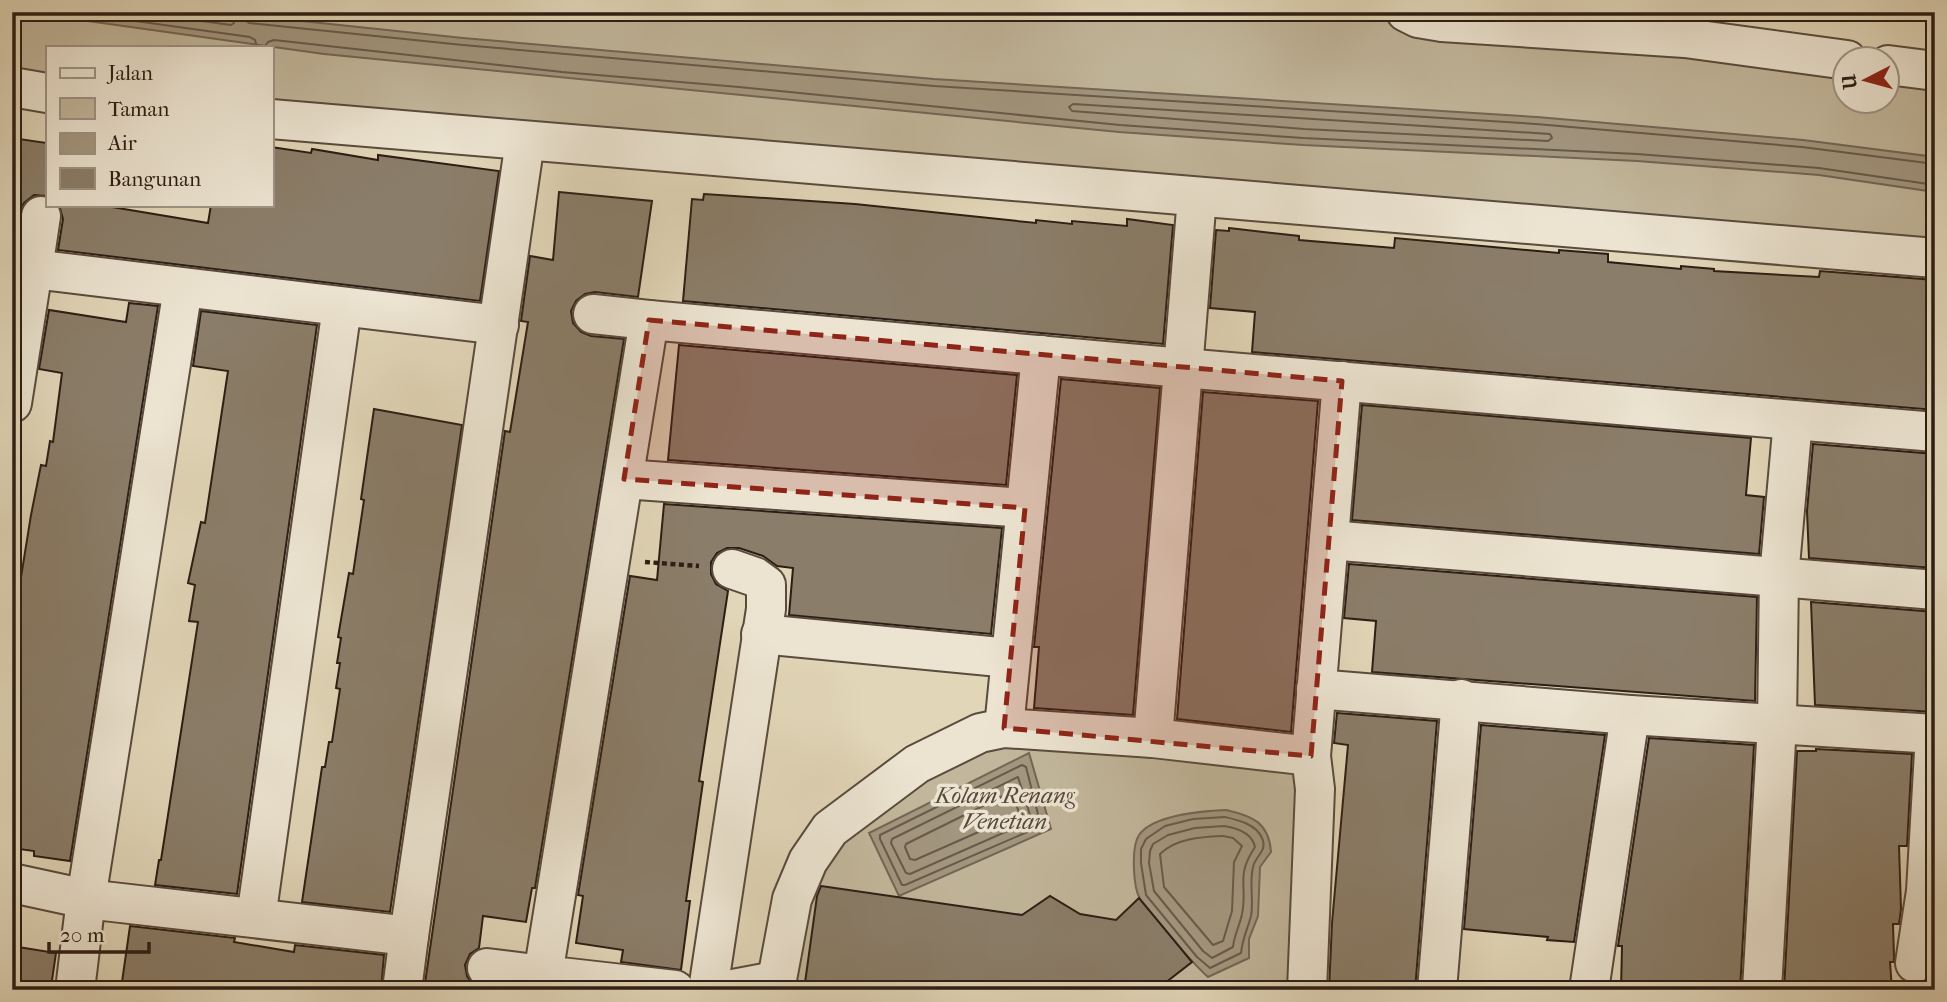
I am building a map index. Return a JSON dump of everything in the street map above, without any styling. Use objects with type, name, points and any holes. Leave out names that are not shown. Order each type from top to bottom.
[{"type":"street","points":[[1406,12],[1418,18],[1442,22],[1686,25],[1832,57]]},
{"type":"street","points":[[1902,67],[1935,71]]},
{"type":"street","points":[[12,87],[46,93]]},
{"type":"street","points":[[273,120],[1935,258]]},
{"type":"street","points":[[401,990],[525,141]]},
{"type":"street","points":[[1153,738],[1197,197]]},
{"type":"street","points":[[12,403],[41,216]]},
{"type":"street","points":[[33,269],[499,325]]},
{"type":"street","points":[[75,990],[86,899],[183,288]]},
{"type":"street","points":[[256,918],[342,307]]},
{"type":"street","points":[[593,314],[1342,382],[1935,432]]},
{"type":"street","points":[[543,975],[649,320]]},
{"type":"street","points":[[1004,728],[1041,355]]},
{"type":"street","points":[[1307,990],[1315,789],[1311,757],[1342,382]]},
{"type":"street","points":[[1762,990],[1777,724],[1779,577],[1793,420]]},
{"type":"street","points":[[624,479],[1025,508]]},
{"type":"street","points":[[1329,540],[1935,590]]},
{"type":"street","points":[[708,990],[766,609],[766,585],[755,577],[732,569]]},
{"type":"street","points":[[761,634],[1010,658]]},
{"type":"street","points":[[1316,689],[1630,715],[1935,734],[1930,886],[1915,963]]},
{"type":"street","points":[[1437,990],[1461,699]]},
{"type":"street","points":[[1589,990],[1630,715]]},
{"type":"street","points":[[728,990],[775,985],[792,900],[808,860],[830,829],[917,764],[980,733],[1004,728],[1153,738],[1311,757]]},
{"type":"street","points":[[12,883],[86,899],[409,936]]},
{"type":"street","points":[[487,968],[676,990]]},
{"type":"path","points":[[609,559],[732,569]]},
{"type":"highlighted area","points":[[649,320],[1342,381],[1311,756],[1004,728],[1025,508],[624,479]]},
{"type":"green space","points":[[12,12],[1406,12],[1832,58],[1832,116],[1902,116],[1902,67],[1935,71],[1935,258],[273,119],[273,46],[46,46],[46,93],[12,87]]},
{"type":"green space","points":[[980,733],[1311,756],[1307,990],[782,990],[808,861]]},
{"type":"water","points":[[23,12],[217,12],[463,38],[934,79],[1537,117],[1803,140],[1935,157],[1935,192],[1819,175],[1637,161],[1303,145],[1119,132],[324,54]]},
{"type":"water","name":"Kolam Renang Venetian","points":[[1029,753],[1051,829],[899,896],[869,833]]},
{"type":"water","points":[[1226,810],[1258,822],[1267,834],[1271,852],[1260,867],[1258,916],[1249,939],[1249,958],[1208,977],[1142,902],[1134,877],[1134,857],[1139,835],[1155,823],[1179,815]]},
{"type":"building","points":[[12,138],[46,143],[46,196],[34,195],[24,203],[19,213],[14,252]]},
{"type":"building","points":[[273,147],[311,153],[312,149],[378,160],[378,155],[499,171],[480,301],[58,250],[63,219],[59,206],[106,206],[208,223],[211,206],[273,206]]},
{"type":"building","points":[[559,192],[652,201],[638,297],[595,292],[585,294],[576,301],[571,311],[573,323],[581,332],[591,336],[624,339],[535,888],[532,888],[526,922],[483,916],[479,948],[470,954],[465,965],[467,976],[473,985],[472,990],[424,990],[505,431],[510,432],[528,322],[521,321],[530,256],[553,260]]},
{"type":"building","points":[[704,194],[855,204],[1036,223],[1036,220],[1072,224],[1072,221],[1127,226],[1127,219],[1173,225],[1163,344],[683,301],[692,199],[703,200]]},
{"type":"building","points":[[1229,228],[1299,236],[1299,240],[1394,248],[1395,238],[1559,253],[1559,250],[1608,254],[1608,262],[1681,269],[1681,266],[1714,271],[1819,277],[1820,271],[1935,280],[1935,410],[1252,352],[1255,312],[1210,308],[1216,230],[1229,231]]},
{"type":"building","points":[[129,303],[158,306],[70,861],[34,856],[34,851],[12,848],[12,633],[41,465],[46,466],[50,441],[53,442],[62,373],[39,369],[49,310],[126,322]]},
{"type":"building","points":[[201,311],[317,325],[237,894],[155,885],[198,622],[189,621],[195,585],[188,583],[201,522],[205,523],[228,371],[193,366]]},
{"type":"building","points":[[679,345],[1017,375],[1006,485],[668,460]]},
{"type":"building","points":[[1061,379],[1160,388],[1133,715],[1034,708],[1039,647],[1034,647]]},
{"type":"building","points":[[1203,392],[1318,401],[1291,732],[1177,719]]},
{"type":"building","points":[[1362,405],[1751,438],[1746,495],[1764,497],[1759,554],[1352,520]]},
{"type":"building","points":[[374,409],[462,425],[390,912],[302,902],[322,767],[325,767],[329,742],[332,742],[340,689],[336,688],[341,638],[338,637],[349,573],[353,574]]},
{"type":"building","points":[[1813,444],[1935,454],[1933,568],[1809,558],[1807,511]]},
{"type":"building","points":[[664,504],[1002,528],[991,634],[789,615],[793,568],[777,566],[763,556],[739,548],[727,548],[717,553],[711,562],[711,574],[716,584],[728,591],[699,781],[703,782],[686,901],[690,901],[681,970],[621,962],[623,950],[576,943],[583,896],[578,895],[630,576],[657,580]]},
{"type":"building","points":[[1349,564],[1757,597],[1755,701],[1372,672],[1376,621],[1344,618]]},
{"type":"building","points":[[1811,602],[1935,612],[1935,712],[1815,705]]},
{"type":"building","points":[[1337,713],[1437,721],[1415,990],[1329,990],[1332,923],[1348,745],[1334,743]]},
{"type":"building","points":[[1481,725],[1605,735],[1574,942],[1464,929]]},
{"type":"building","points":[[1649,738],[1754,745],[1740,990],[1621,990],[1622,946],[1618,946]]},
{"type":"building","points":[[1816,749],[1912,754],[1907,846],[1899,846],[1901,909],[1899,924],[1893,924],[1894,962],[1890,962],[1892,990],[1784,990],[1797,751]]},
{"type":"building","points":[[821,886],[1022,915],[1050,896],[1080,914],[1116,920],[1139,898],[1192,962],[1156,990],[804,990],[817,896]]},
{"type":"building","points":[[130,926],[235,938],[234,942],[294,952],[295,945],[384,955],[381,990],[173,990],[122,982]]},
{"type":"building","points":[[12,946],[56,953],[51,987],[12,980]]}]
